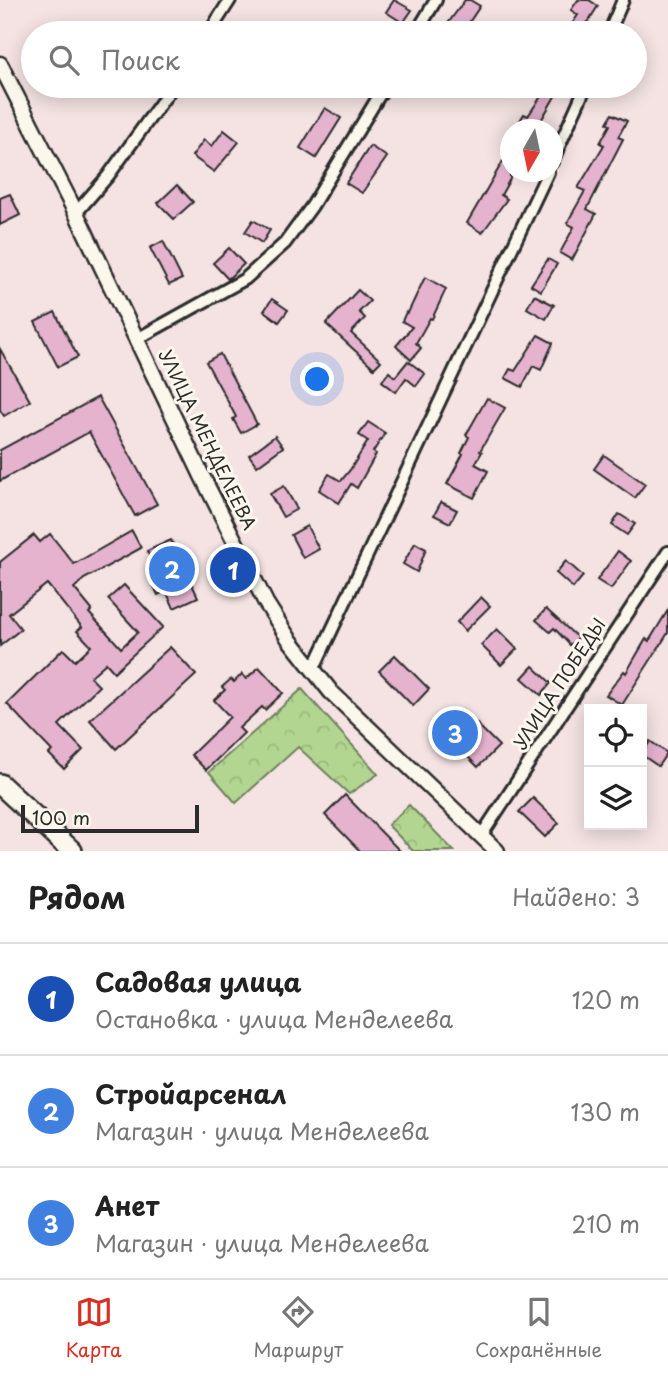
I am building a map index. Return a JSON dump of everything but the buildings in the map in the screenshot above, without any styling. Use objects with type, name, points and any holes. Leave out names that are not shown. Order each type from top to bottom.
[{"type":"highway","points":[[0,784],[72,851]]},
{"type":"main road","name":"УЛИЦА МЕНДЕЛЕЕВА","points":[[0,64],[76,213],[266,603],[331,692],[498,851]]},
{"type":"street","points":[[217,21],[230,0]]},
{"type":"street","points":[[423,21],[436,0]]},
{"type":"street","points":[[614,21],[623,0]]},
{"type":"street","points":[[76,213],[108,176],[164,98]]},
{"type":"street","points":[[137,339],[245,279],[285,243],[312,206],[378,98]]},
{"type":"street","points":[[563,137],[581,98]]},
{"type":"street","points":[[313,670],[543,182]]},
{"type":"street","name":"УЛИЦА ПОБЕДЫ","points":[[481,836],[668,552]]},
{"type":"green space","points":[[302,689],[378,774],[349,794],[298,747],[236,803],[209,772]]},
{"type":"green space","points":[[409,805],[454,851],[413,851],[388,825]]},
{"type":"place","name":"Стройарсенал","points":[[172,569]]},
{"type":"place","name":"Садовая улица","points":[[233,570]]},
{"type":"place","name":"Анет","points":[[455,733]]}]
